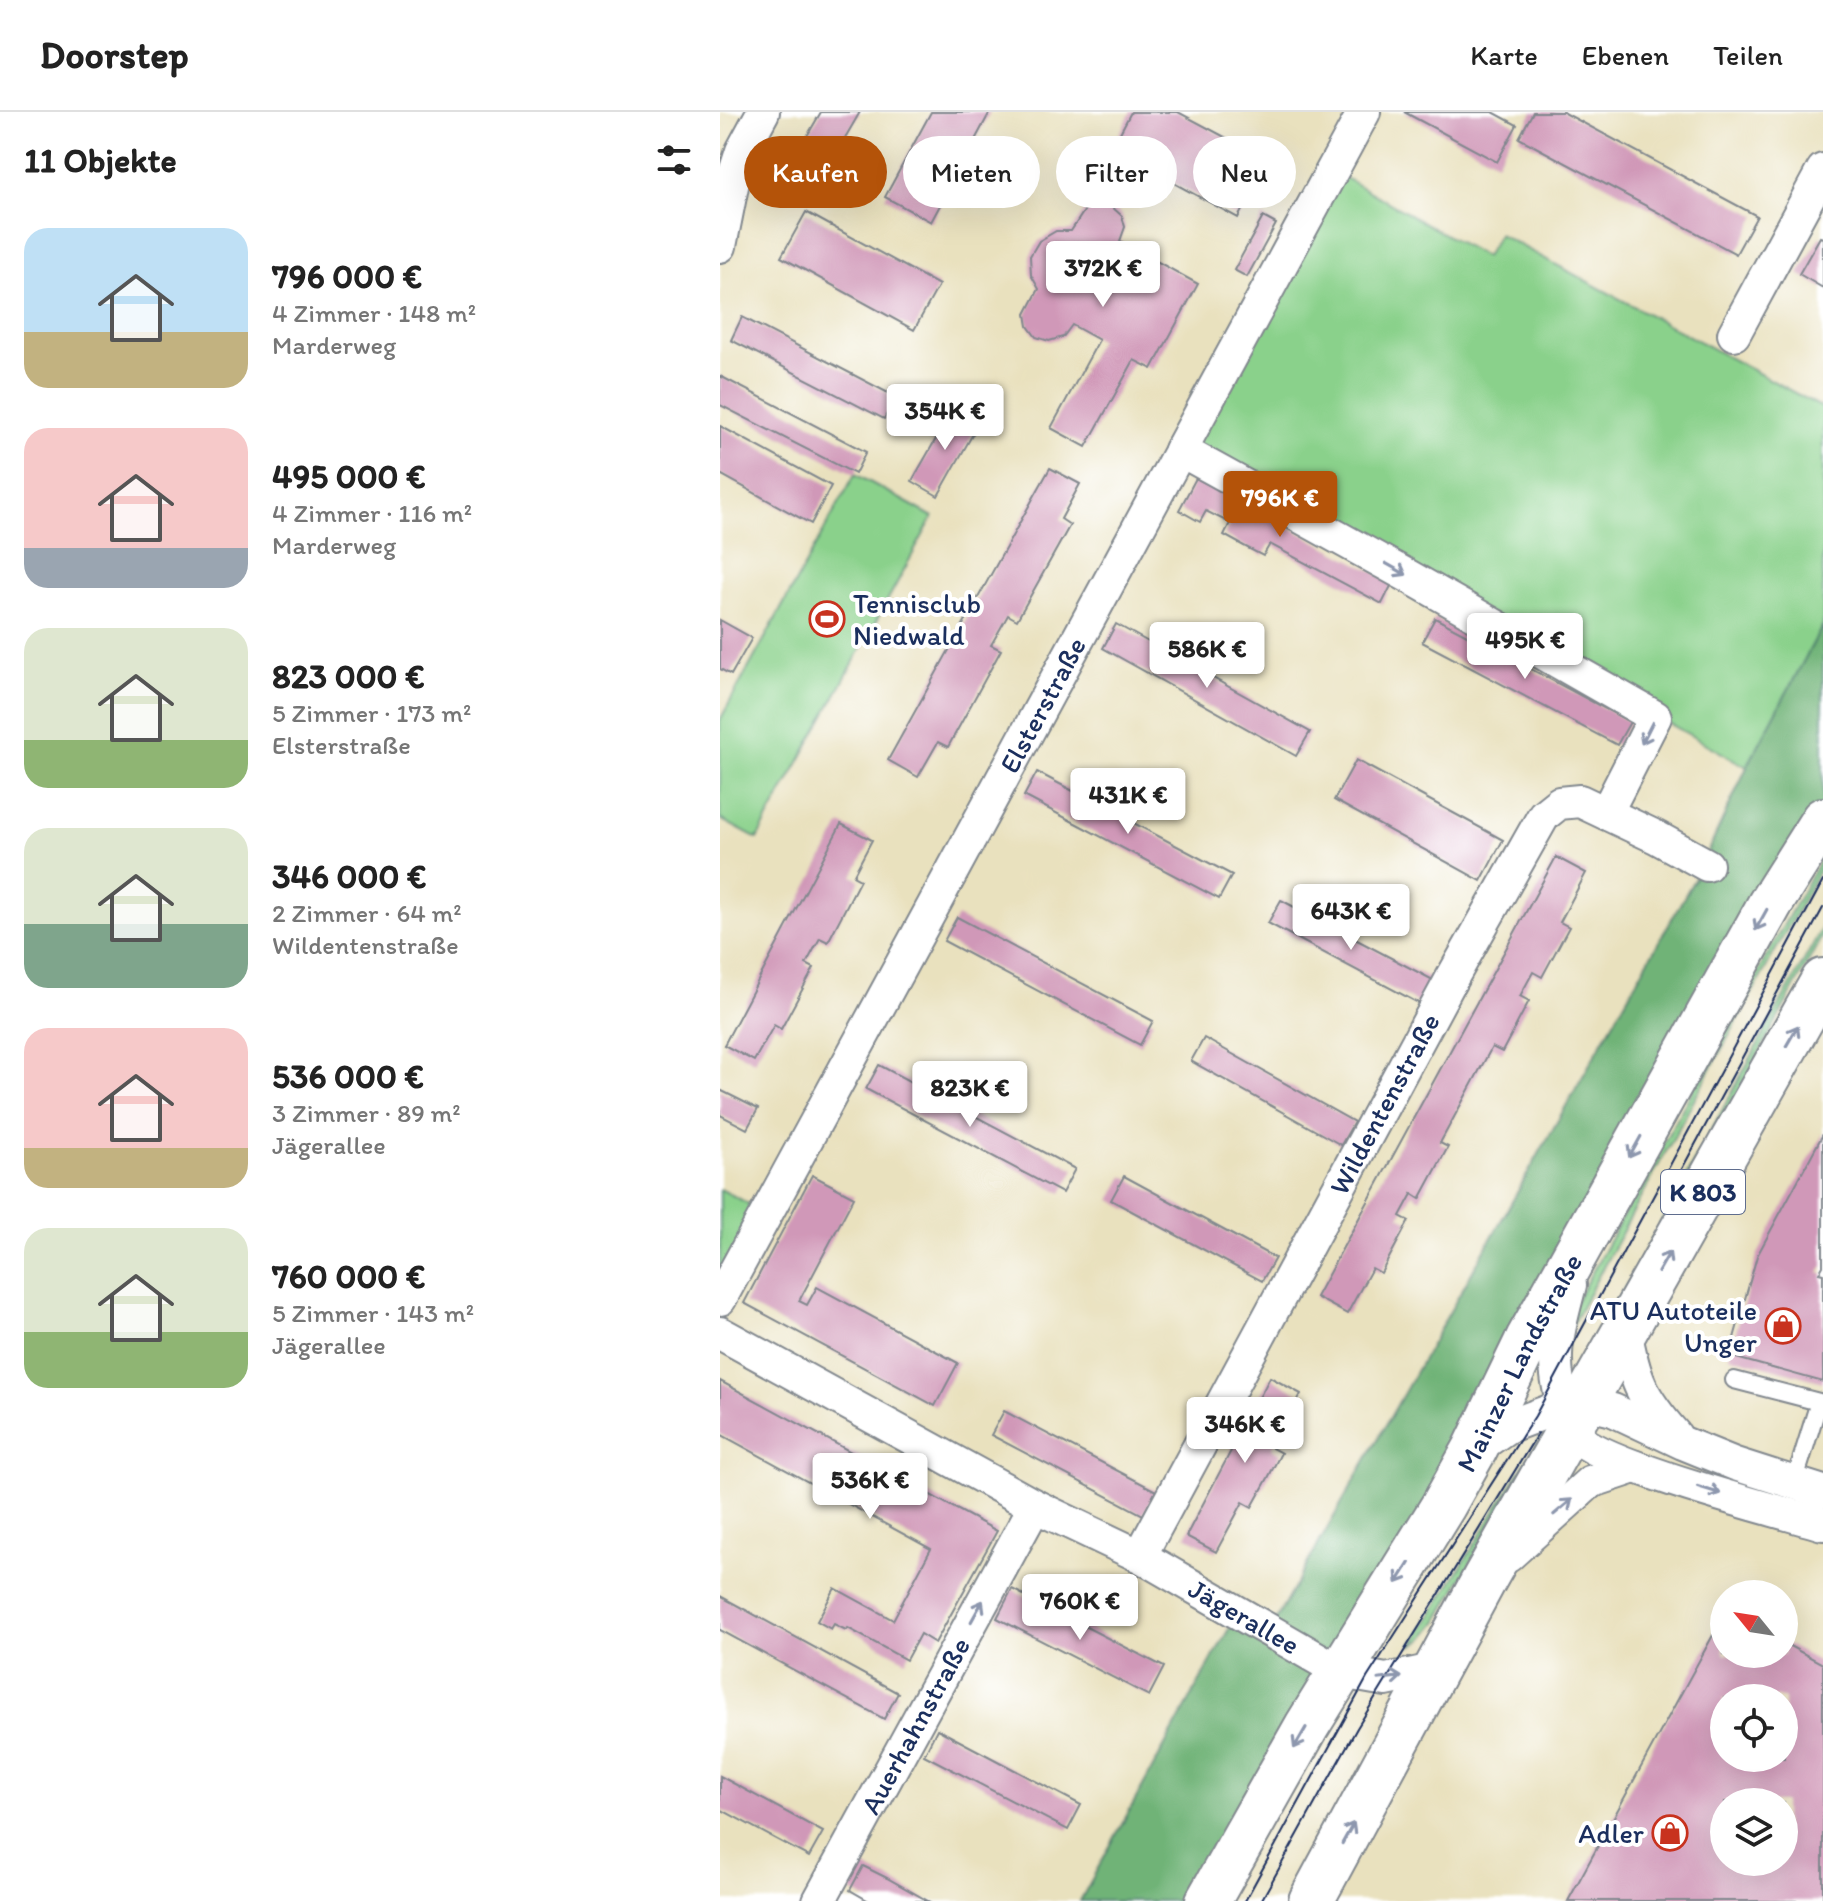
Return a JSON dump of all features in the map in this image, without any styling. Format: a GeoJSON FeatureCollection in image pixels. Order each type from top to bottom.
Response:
{"type":"FeatureCollection","features":[{"type":"Feature","properties":{"kind":"main road","name":"Mainzer Landstraße"},"geometry":{"type":"LineString","coordinates":[[1208,1901],[1307,1726],[1414,1556],[1475,1449],[1516,1361],[1770,904],[1823,820]]}},
{"type":"Feature","properties":{"kind":"main road","name":"K 803"},"geometry":{"type":"LineString","coordinates":[[1572,1413],[1625,1329],[1823,981]]}},
{"type":"Feature","properties":{"kind":"main road"},"geometry":{"type":"LineString","coordinates":[[1311,1901],[1438,1669],[1572,1413]]}},
{"type":"Feature","properties":{"kind":"street"},"geometry":{"type":"LineString","coordinates":[[720,246],[742,151],[763,112]]}},
{"type":"Feature","properties":{"kind":"street","name":"Elsterstraße"},"geometry":{"type":"LineString","coordinates":[[720,1299],[1364,112]]}},
{"type":"Feature","properties":{"kind":"street"},"geometry":{"type":"LineString","coordinates":[[1734,334],[1823,170]]}},
{"type":"Feature","properties":{"kind":"street"},"geometry":{"type":"LineString","coordinates":[[1180,450],[1655,717],[1606,813]]}},
{"type":"Feature","properties":{"kind":"street","name":"Wildentenstraße"},"geometry":{"type":"LineString","coordinates":[[1140,1556],[1452,978],[1544,815],[1559,803],[1580,801],[1707,865]]}},
{"type":"Feature","properties":{"kind":"street"},"geometry":{"type":"LineString","coordinates":[[1580,1247],[1554,1355],[1556,1378],[1572,1413],[1580,1441],[1635,1467],[1823,1524]]}},
{"type":"Feature","properties":{"kind":"street"},"geometry":{"type":"LineString","coordinates":[[1625,1329],[1637,1383],[1654,1411],[1683,1443]]}},
{"type":"Feature","properties":{"kind":"street","name":"Jägerallee"},"geometry":{"type":"LineString","coordinates":[[720,1333],[1035,1506],[1140,1556],[1341,1672],[1386,1680],[1438,1669]]}},
{"type":"Feature","properties":{"kind":"street"},"geometry":{"type":"LineString","coordinates":[[1475,1449],[1507,1427],[1572,1413],[1613,1410],[1735,1464],[1808,1488]]}},
{"type":"Feature","properties":{"kind":"street"},"geometry":{"type":"LineString","coordinates":[[1485,1578],[1590,1482],[1635,1467]]}},
{"type":"Feature","properties":{"kind":"street","name":"Auerhahnstraße"},"geometry":{"type":"LineString","coordinates":[[819,1901],[1035,1506]]}},
{"type":"Feature","properties":{"kind":"lane"},"geometry":{"type":"LineString","coordinates":[[1734,1380],[1821,1403],[1808,1488]]}},
{"type":"Feature","properties":{"kind":"green space"},"geometry":{"type":"Polygon","coordinates":[[[1333,171],[1485,257],[1499,234],[1823,408],[1823,625],[1747,767],[1180,450],[1333,171]]]}},
{"type":"Feature","properties":{"kind":"green space","name":"Tennisclub Niedwald"},"geometry":{"type":"Polygon","coordinates":[[[855,474],[933,517],[757,839],[720,819],[720,720],[855,474]]]}},
{"type":"Feature","properties":{"kind":"green space"},"geometry":{"type":"Polygon","coordinates":[[[1823,625],[1823,820],[1208,1901],[1080,1901],[1238,1612],[1270,1630],[1701,867],[1747,767],[1823,625]]]}},
{"type":"Feature","properties":{"kind":"green space"},"geometry":{"type":"Polygon","coordinates":[[[1823,854],[1823,863],[1564,1339],[1574,1305],[1823,854]]]}},
{"type":"Feature","properties":{"kind":"green space"},"geometry":{"type":"Polygon","coordinates":[[[1823,926],[1823,934],[1737,1094],[1581,1368],[1823,926]]]}},
{"type":"Feature","properties":{"kind":"green space"},"geometry":{"type":"Polygon","coordinates":[[[720,1189],[761,1210],[720,1287],[720,1189]]]}},
{"type":"Feature","properties":{"kind":"green space"},"geometry":{"type":"Polygon","coordinates":[[[1541,1437],[1437,1622],[1423,1639],[1412,1646],[1541,1437]]]}},
{"type":"Feature","properties":{"kind":"building"},"geometry":{"type":"Polygon","coordinates":[[[821,112],[860,112],[846,136],[807,136],[821,112]]]}},
{"type":"Feature","properties":{"kind":"building"},"geometry":{"type":"Polygon","coordinates":[[[931,112],[990,112],[977,136],[918,136],[931,112]]]}},
{"type":"Feature","properties":{"kind":"building"},"geometry":{"type":"Polygon","coordinates":[[[1131,112],[1178,112],[1223,136],[1193,136],[1193,193],[1177,185],[1177,136],[1118,136],[1131,112]]]}},
{"type":"Feature","properties":{"kind":"building"},"geometry":{"type":"Polygon","coordinates":[[[1404,112],[1493,112],[1517,125],[1497,162],[1404,112]]]}},
{"type":"Feature","properties":{"kind":"building"},"geometry":{"type":"Polygon","coordinates":[[[1533,112],[1563,112],[1757,216],[1736,254],[1519,138],[1533,112]]]}},
{"type":"Feature","properties":{"kind":"building"},"geometry":{"type":"Polygon","coordinates":[[[903,164],[903,207],[887,198],[903,164]]]}},
{"type":"Feature","properties":{"kind":"building"},"geometry":{"type":"Polygon","coordinates":[[[905,208],[939,208],[931,222],[905,208]]]}},
{"type":"Feature","properties":{"kind":"building"},"geometry":{"type":"Polygon","coordinates":[[[1086,208],[1113,208],[1122,216],[1125,227],[1120,241],[1198,284],[1152,369],[1134,360],[1086,447],[1051,428],[1099,340],[1072,325],[1063,337],[1049,341],[1036,337],[1028,326],[1026,314],[1039,289],[1031,275],[1030,256],[1039,241],[1056,231],[1071,231],[1086,208]]]}},
{"type":"Feature","properties":{"kind":"building"},"geometry":{"type":"Polygon","coordinates":[[[1220,208],[1243,208],[1238,218],[1220,208]]]}},
{"type":"Feature","properties":{"kind":"building"},"geometry":{"type":"Polygon","coordinates":[[[806,212],[939,285],[914,330],[781,257],[806,212]]]}},
{"type":"Feature","properties":{"kind":"building"},"geometry":{"type":"Polygon","coordinates":[[[1263,217],[1276,224],[1247,277],[1234,270],[1263,217]]]}},
{"type":"Feature","properties":{"kind":"building"},"geometry":{"type":"Polygon","coordinates":[[[1820,237],[1823,238],[1823,288],[1799,274],[1820,237]]]}},
{"type":"Feature","properties":{"kind":"building"},"geometry":{"type":"Polygon","coordinates":[[[742,317],[896,397],[884,419],[731,340],[742,317]]]}},
{"type":"Feature","properties":{"kind":"building"},"geometry":{"type":"Polygon","coordinates":[[[720,376],[866,452],[855,474],[720,405],[720,376]]]}},
{"type":"Feature","properties":{"kind":"building"},"geometry":{"type":"Polygon","coordinates":[[[953,409],[979,423],[938,496],[912,481],[953,409]]]}},
{"type":"Feature","properties":{"kind":"building"},"geometry":{"type":"Polygon","coordinates":[[[720,426],[831,486],[811,524],[720,474],[720,426]]]}},
{"type":"Feature","properties":{"kind":"building"},"geometry":{"type":"Polygon","coordinates":[[[1050,468],[1080,484],[1061,519],[1070,525],[1017,620],[1008,615],[991,645],[1001,650],[948,747],[938,742],[918,777],[888,760],[1050,468]]]}},
{"type":"Feature","properties":{"kind":"building"},"geometry":{"type":"Polygon","coordinates":[[[1196,478],[1393,582],[1382,604],[1270,544],[1263,556],[1244,546],[1224,535],[1230,523],[1206,511],[1200,522],[1179,510],[1196,478]]]}},
{"type":"Feature","properties":{"kind":"building"},"geometry":{"type":"Polygon","coordinates":[[[1435,618],[1630,722],[1617,745],[1422,642],[1435,618]]]}},
{"type":"Feature","properties":{"kind":"building"},"geometry":{"type":"Polygon","coordinates":[[[720,620],[752,638],[731,675],[720,669],[720,620]]]}},
{"type":"Feature","properties":{"kind":"building"},"geometry":{"type":"Polygon","coordinates":[[[1116,624],[1310,732],[1296,756],[1103,648],[1116,624]]]}},
{"type":"Feature","properties":{"kind":"building"},"geometry":{"type":"Polygon","coordinates":[[[1356,760],[1503,840],[1481,881],[1334,800],[1356,760]]]}},
{"type":"Feature","properties":{"kind":"building"},"geometry":{"type":"Polygon","coordinates":[[[1037,772],[1232,875],[1219,899],[1024,796],[1037,772]]]}},
{"type":"Feature","properties":{"kind":"building"},"geometry":{"type":"Polygon","coordinates":[[[841,824],[872,840],[853,876],[860,880],[828,942],[820,938],[806,964],[814,968],[781,1029],[774,1025],[754,1061],[724,1045],[841,824]]]}},
{"type":"Feature","properties":{"kind":"building"},"geometry":{"type":"Polygon","coordinates":[[[1556,857],[1586,873],[1560,922],[1569,927],[1542,977],[1533,972],[1520,996],[1529,1001],[1502,1052],[1492,1047],[1440,1143],[1448,1147],[1420,1199],[1412,1194],[1400,1216],[1409,1221],[1381,1273],[1372,1268],[1347,1314],[1316,1297],[1556,857]]]}},
{"type":"Feature","properties":{"kind":"building"},"geometry":{"type":"Polygon","coordinates":[[[1281,900],[1433,980],[1420,1004],[1268,923],[1281,900]]]}},
{"type":"Feature","properties":{"kind":"building"},"geometry":{"type":"Polygon","coordinates":[[[957,917],[1153,1021],[1140,1045],[944,941],[957,917]]]}},
{"type":"Feature","properties":{"kind":"building"},"geometry":{"type":"Polygon","coordinates":[[[1204,1038],[1354,1122],[1341,1145],[1191,1061],[1204,1038]]]}},
{"type":"Feature","properties":{"kind":"building"},"geometry":{"type":"Polygon","coordinates":[[[879,1065],[1075,1169],[1062,1193],[866,1089],[879,1065]]]}},
{"type":"Feature","properties":{"kind":"building"},"geometry":{"type":"Polygon","coordinates":[[[720,1090],[758,1109],[747,1129],[720,1115],[720,1090]]]}},
{"type":"Feature","properties":{"kind":"building"},"geometry":{"type":"Polygon","coordinates":[[[1823,1134],[1823,1266],[1819,1273],[1823,1274],[1823,1382],[1729,1356],[1757,1256],[1823,1134]]]}},
{"type":"Feature","properties":{"kind":"building"},"geometry":{"type":"Polygon","coordinates":[[[812,1175],[854,1197],[799,1301],[807,1305],[817,1287],[958,1363],[935,1406],[744,1303],[812,1175]]]}},
{"type":"Feature","properties":{"kind":"building"},"geometry":{"type":"Polygon","coordinates":[[[1124,1176],[1275,1258],[1262,1281],[1111,1200],[1124,1176]]]}},
{"type":"Feature","properties":{"kind":"building"},"geometry":{"type":"Polygon","coordinates":[[[1270,1377],[1301,1394],[1272,1448],[1281,1453],[1268,1478],[1252,1507],[1243,1502],[1216,1552],[1186,1536],[1270,1377]]]}},
{"type":"Feature","properties":{"kind":"building"},"geometry":{"type":"Polygon","coordinates":[[[720,1381],[997,1531],[935,1643],[920,1634],[906,1660],[848,1628],[846,1630],[834,1624],[831,1629],[817,1621],[835,1588],[893,1620],[931,1549],[720,1434],[720,1381]]]}},
{"type":"Feature","properties":{"kind":"building"},"geometry":{"type":"Polygon","coordinates":[[[1004,1411],[1156,1491],[1143,1515],[991,1435],[1004,1411]]]}},
{"type":"Feature","properties":{"kind":"building"},"geometry":{"type":"Polygon","coordinates":[[[1012,1589],[1164,1667],[1149,1696],[997,1618],[1012,1589]]]}},
{"type":"Feature","properties":{"kind":"building"},"geometry":{"type":"Polygon","coordinates":[[[720,1596],[898,1693],[884,1719],[720,1630],[720,1596]]]}},
{"type":"Feature","properties":{"kind":"building"},"geometry":{"type":"Polygon","coordinates":[[[1710,1641],[1710,1668],[1798,1668],[1798,1651],[1823,1664],[1823,1901],[1568,1901],[1710,1641]]]}},
{"type":"Feature","properties":{"kind":"building"},"geometry":{"type":"Polygon","coordinates":[[[937,1729],[1081,1805],[1068,1830],[924,1755],[937,1729]]]}},
{"type":"Feature","properties":{"kind":"building"},"geometry":{"type":"Polygon","coordinates":[[[720,1776],[823,1832],[809,1857],[720,1809],[720,1776]]]}},
{"type":"Feature","properties":{"kind":"building"},"geometry":{"type":"Polygon","coordinates":[[[863,1866],[928,1901],[869,1901],[850,1890],[863,1866]]]}},
{"type":"Feature","properties":{"kind":"tram line"},"geometry":{"type":"LineString","coordinates":[[1245,1901],[1367,1678],[1535,1416],[1823,881]]}},
{"type":"Feature","properties":{"kind":"tram line"},"geometry":{"type":"LineString","coordinates":[[1676,1180],[1823,908]]}},
{"type":"Feature","properties":{"kind":"tram line"},"geometry":{"type":"LineString","coordinates":[[1261,1901],[1357,1728],[1538,1433]]}},
{"type":"Feature","properties":{"kind":"place","name":"Tennisclub Niedwald"},"geometry":{"type":"Point","coordinates":[827,619]}},
{"type":"Feature","properties":{"kind":"place","name":"ATU Autoteile Unger"},"geometry":{"type":"Point","coordinates":[1783,1326]}},
{"type":"Feature","properties":{"kind":"place","name":"Adler"},"geometry":{"type":"Point","coordinates":[1670,1833]}}]}
